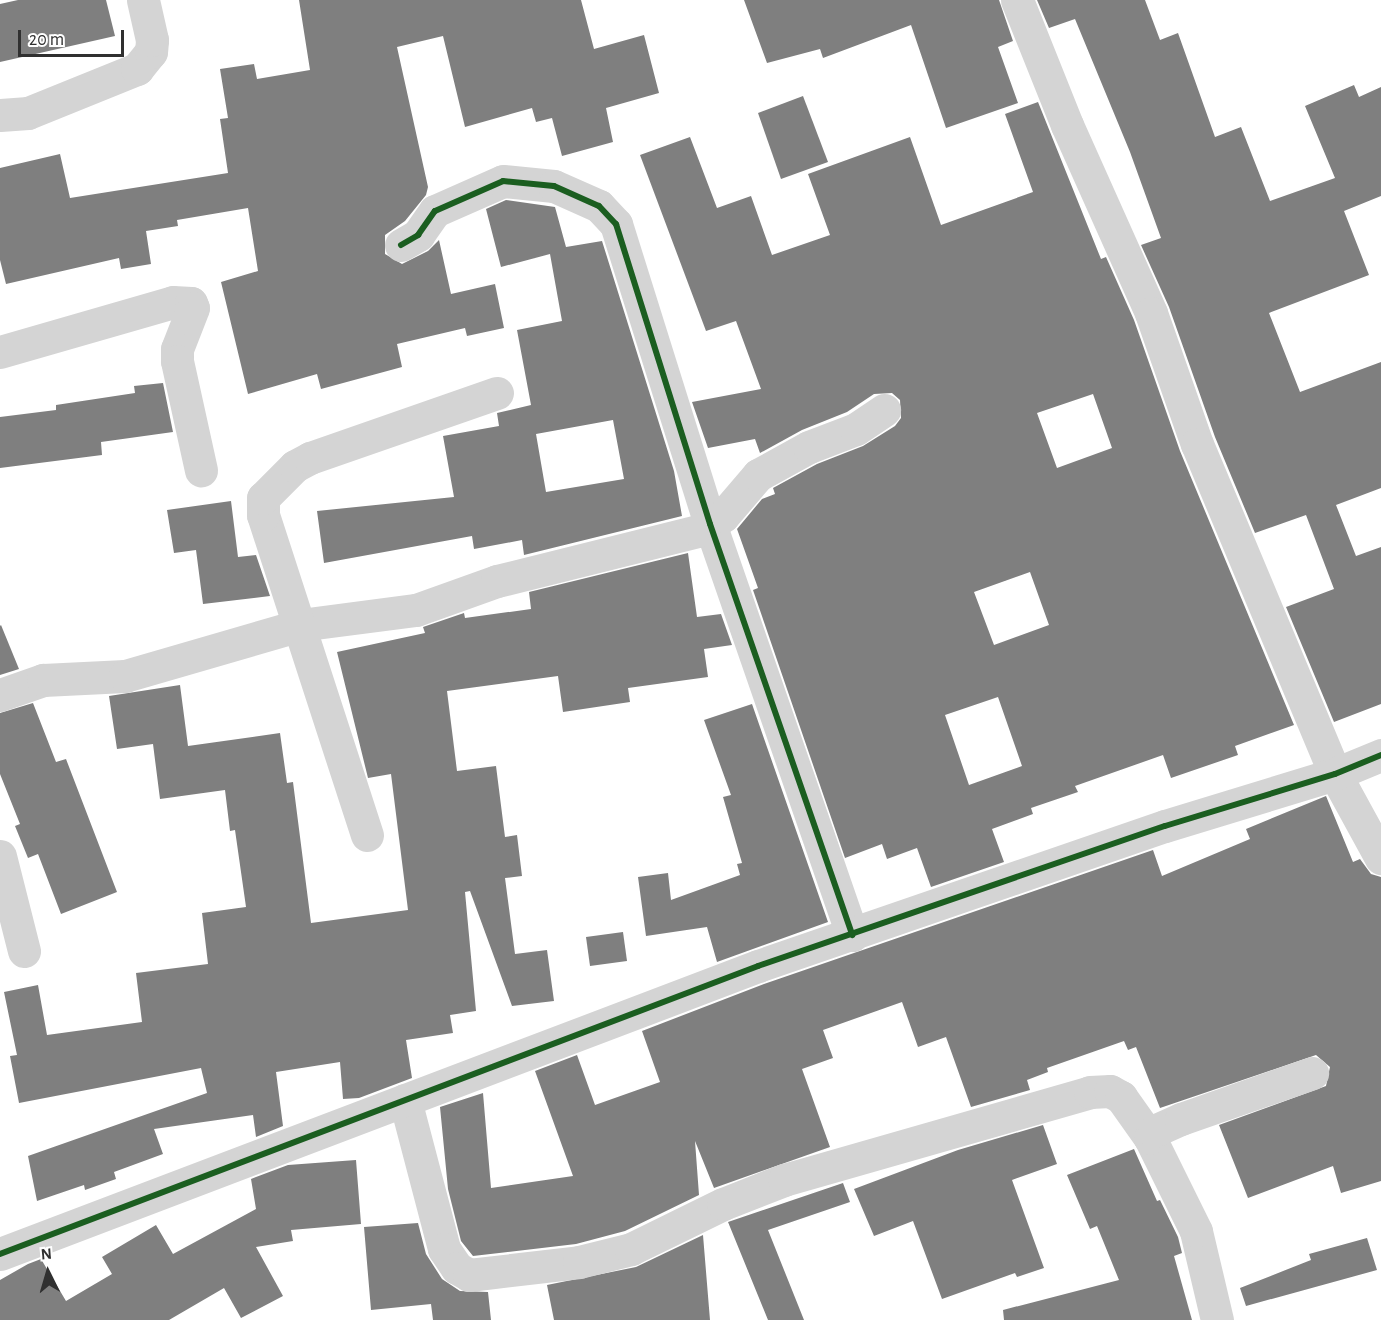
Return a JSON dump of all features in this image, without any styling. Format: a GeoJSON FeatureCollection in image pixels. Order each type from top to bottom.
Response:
{"type":"FeatureCollection","features":[{"type":"Feature","properties":{"kind":"street"},"geometry":{"type":"LineString","coordinates":[[0,115],[28,113],[137,69],[151,52],[152,40],[143,0]]}},
{"type":"Feature","properties":{"kind":"street"},"geometry":{"type":"LineString","coordinates":[[1017,0],[1067,125],[1151,312],[1197,444],[1335,774],[1381,858]]}},
{"type":"Feature","properties":{"kind":"street"},"geometry":{"type":"LineString","coordinates":[[401,245],[418,235],[435,211],[503,181],[554,186],[599,206],[616,224],[710,524],[852,935]]}},
{"type":"Feature","properties":{"kind":"street"},"geometry":{"type":"LineString","coordinates":[[0,352],[173,302],[191,303],[193,308],[177,349],[177,361],[201,470]]}},
{"type":"Feature","properties":{"kind":"street"},"geometry":{"type":"LineString","coordinates":[[367,835],[263,515],[263,498],[295,466],[310,458],[496,393]]}},
{"type":"Feature","properties":{"kind":"street"},"geometry":{"type":"LineString","coordinates":[[0,695],[43,680],[125,676],[300,625],[416,610],[497,581],[640,548],[710,524],[723,516],[758,476],[809,447],[856,429],[884,410]]}},
{"type":"Feature","properties":{"kind":"street"},"geometry":{"type":"LineString","coordinates":[[0,1254],[405,1100],[852,935],[1165,826],[1335,774],[1381,755]]}},
{"type":"Feature","properties":{"kind":"street"},"geometry":{"type":"LineString","coordinates":[[0,856],[24,951]]}},
{"type":"Feature","properties":{"kind":"street"},"geometry":{"type":"LineString","coordinates":[[1150,1138],[1154,1131],[1181,1119],[1312,1073]]}},
{"type":"Feature","properties":{"kind":"street"},"geometry":{"type":"LineString","coordinates":[[405,1100],[444,1249],[457,1268],[469,1275],[579,1262],[631,1249],[723,1204],[784,1180],[1090,1092],[1110,1091],[1121,1097],[1150,1138],[1196,1231],[1217,1320]]}},
{"type":"Feature","properties":{"kind":"building"},"geometry":{"type":"Polygon","coordinates":[[[18,0],[106,0],[115,36],[0,62],[0,4],[18,0]]]}},
{"type":"Feature","properties":{"kind":"building"},"geometry":{"type":"Polygon","coordinates":[[[299,0],[581,0],[594,49],[644,35],[659,93],[606,108],[613,142],[562,156],[552,118],[536,122],[532,108],[465,127],[443,36],[397,47],[428,187],[426,195],[405,221],[385,235],[385,254],[402,264],[428,251],[439,240],[451,294],[495,284],[504,328],[467,336],[465,328],[397,344],[402,367],[321,389],[317,374],[248,394],[221,282],[258,271],[248,208],[177,220],[178,226],[146,231],[151,264],[121,269],[119,258],[6,284],[0,260],[0,168],[60,154],[70,198],[228,173],[220,119],[228,118],[220,69],[254,64],[257,79],[310,70],[299,0]]]}},
{"type":"Feature","properties":{"kind":"building"},"geometry":{"type":"Polygon","coordinates":[[[744,0],[999,0],[1013,41],[998,47],[1018,103],[946,128],[911,25],[823,58],[820,49],[767,63],[744,0]]]}},
{"type":"Feature","properties":{"kind":"building"},"geometry":{"type":"Polygon","coordinates":[[[1037,0],[1145,0],[1160,40],[1178,33],[1215,137],[1241,127],[1270,201],[1335,178],[1305,106],[1354,85],[1359,97],[1381,87],[1381,196],[1344,211],[1369,275],[1269,313],[1300,392],[1381,362],[1381,488],[1336,505],[1356,556],[1381,547],[1381,704],[1334,722],[1286,607],[1334,589],[1306,515],[1255,533],[1215,437],[1169,307],[1141,245],[1161,238],[1130,152],[1075,19],[1049,28],[1037,0]]]}},
{"type":"Feature","properties":{"kind":"building"},"geometry":{"type":"Polygon","coordinates":[[[803,96],[828,162],[781,179],[758,113],[803,96]]]}},
{"type":"Feature","properties":{"kind":"building"},"geometry":{"type":"Polygon","coordinates":[[[1038,102],[1101,259],[1106,257],[1134,320],[1180,451],[1294,725],[1235,746],[1238,755],[1171,778],[1163,755],[1075,786],[1078,792],[1031,808],[1033,814],[992,829],[1004,862],[931,887],[917,848],[887,859],[882,844],[845,858],[753,590],[758,588],[737,529],[762,499],[775,494],[773,488],[817,464],[863,446],[895,426],[901,418],[900,400],[892,393],[874,394],[847,412],[802,430],[760,453],[755,439],[708,448],[692,402],[761,389],[736,321],[706,331],[640,155],[690,137],[717,208],[751,196],[772,255],[830,235],[808,174],[910,137],[941,225],[1033,192],[1005,114],[1038,102]],[[1093,394],[1037,413],[1057,468],[1112,448],[1093,394]],[[1030,572],[974,592],[994,645],[1049,625],[1030,572]],[[998,697],[945,715],[969,785],[1022,766],[998,697]]]}},
{"type":"Feature","properties":{"kind":"building"},"geometry":{"type":"Polygon","coordinates":[[[506,200],[555,207],[566,247],[602,241],[674,471],[682,516],[524,555],[522,540],[474,549],[472,536],[324,563],[317,511],[454,497],[443,436],[499,426],[497,413],[531,405],[517,330],[562,321],[550,254],[501,267],[486,209],[506,200]],[[613,420],[536,434],[546,492],[624,479],[613,420]]]}},
{"type":"Feature","properties":{"kind":"building"},"geometry":{"type":"Polygon","coordinates":[[[163,383],[173,432],[101,442],[102,455],[0,468],[0,417],[56,410],[56,405],[135,393],[134,386],[163,383]]]}},
{"type":"Feature","properties":{"kind":"building"},"geometry":{"type":"Polygon","coordinates":[[[231,501],[238,557],[256,555],[270,596],[203,604],[196,550],[174,553],[167,510],[231,501]]]}},
{"type":"Feature","properties":{"kind":"building"},"geometry":{"type":"Polygon","coordinates":[[[688,553],[697,617],[721,614],[732,645],[704,649],[708,677],[628,688],[630,702],[563,712],[558,676],[447,691],[457,771],[496,766],[505,837],[517,835],[522,876],[505,878],[515,954],[547,950],[554,1001],[512,1006],[470,891],[465,892],[476,1011],[450,1015],[453,1033],[406,1040],[412,1078],[359,1098],[343,1099],[340,1062],[276,1072],[283,1126],[256,1137],[253,1115],[154,1129],[163,1154],[114,1172],[116,1179],[85,1190],[84,1185],[37,1201],[28,1156],[207,1093],[201,1068],[19,1103],[10,1056],[17,1055],[4,992],[38,985],[47,1035],[142,1022],[136,973],[208,964],[202,913],[246,907],[235,830],[230,831],[225,790],[160,799],[153,744],[117,749],[109,696],[180,685],[188,746],[280,733],[287,783],[293,782],[311,923],[408,910],[391,774],[368,778],[337,652],[425,633],[423,627],[464,613],[465,618],[531,609],[529,592],[688,553]]]}},
{"type":"Feature","properties":{"kind":"building"},"geometry":{"type":"Polygon","coordinates":[[[0,626],[19,669],[0,675],[0,626]]]}},
{"type":"Feature","properties":{"kind":"building"},"geometry":{"type":"Polygon","coordinates":[[[33,703],[56,762],[66,759],[117,892],[61,914],[38,854],[28,858],[15,826],[20,824],[0,774],[0,713],[33,703]]]}},
{"type":"Feature","properties":{"kind":"building"},"geometry":{"type":"Polygon","coordinates":[[[752,704],[828,922],[717,962],[707,927],[646,936],[638,877],[668,873],[671,900],[740,875],[737,864],[742,863],[723,797],[731,795],[704,720],[752,704]]]}},
{"type":"Feature","properties":{"kind":"building"},"geometry":{"type":"Polygon","coordinates":[[[1326,796],[1353,862],[1360,859],[1371,874],[1381,877],[1381,1181],[1341,1193],[1333,1166],[1248,1198],[1219,1125],[1326,1086],[1330,1067],[1316,1055],[1160,1108],[1136,1047],[1128,1050],[1124,1041],[1047,1068],[1048,1072],[1027,1080],[1030,1090],[971,1107],[946,1037],[918,1047],[902,1002],[823,1030],[833,1058],[802,1069],[830,1147],[714,1188],[695,1141],[699,1195],[625,1231],[576,1244],[473,1256],[461,1241],[448,1189],[440,1107],[483,1093],[491,1188],[573,1176],[535,1071],[577,1055],[595,1105],[660,1082],[642,1031],[764,984],[1153,850],[1162,876],[1250,839],[1246,829],[1326,796]]]}},
{"type":"Feature","properties":{"kind":"building"},"geometry":{"type":"Polygon","coordinates":[[[623,932],[627,961],[590,966],[586,937],[623,932]]]}},
{"type":"Feature","properties":{"kind":"building"},"geometry":{"type":"Polygon","coordinates":[[[1043,1125],[1057,1164],[1012,1180],[1044,1268],[1017,1277],[1015,1273],[942,1299],[913,1221],[874,1236],[854,1189],[958,1150],[1043,1125]]]}},
{"type":"Feature","properties":{"kind":"building"},"geometry":{"type":"Polygon","coordinates":[[[1134,1149],[1157,1201],[1160,1200],[1178,1237],[1182,1253],[1174,1256],[1192,1320],[1004,1320],[1003,1310],[1119,1280],[1097,1226],[1090,1229],[1067,1175],[1134,1149]]]}},
{"type":"Feature","properties":{"kind":"building"},"geometry":{"type":"Polygon","coordinates":[[[356,1160],[361,1224],[291,1230],[293,1241],[256,1247],[283,1296],[241,1318],[224,1288],[169,1320],[0,1320],[0,1280],[28,1264],[41,1259],[66,1301],[112,1274],[102,1257],[156,1225],[173,1254],[256,1209],[251,1179],[288,1165],[356,1160]]]}},
{"type":"Feature","properties":{"kind":"building"},"geometry":{"type":"Polygon","coordinates":[[[843,1183],[850,1202],[768,1230],[804,1320],[768,1320],[728,1222],[843,1183]]]}},
{"type":"Feature","properties":{"kind":"building"},"geometry":{"type":"Polygon","coordinates":[[[418,1223],[426,1254],[442,1279],[460,1291],[488,1292],[491,1320],[433,1320],[431,1304],[371,1310],[364,1227],[418,1223]]]}},
{"type":"Feature","properties":{"kind":"building"},"geometry":{"type":"Polygon","coordinates":[[[703,1235],[710,1320],[554,1320],[547,1285],[636,1267],[703,1235]]]}},
{"type":"Feature","properties":{"kind":"building"},"geometry":{"type":"Polygon","coordinates":[[[1367,1238],[1377,1270],[1246,1306],[1240,1288],[1311,1260],[1309,1254],[1367,1238]]]}},
{"type":"Feature","properties":{"kind":"cycle path"},"geometry":{"type":"LineString","coordinates":[[401,245],[418,235],[435,211],[503,181],[554,186],[599,206],[616,224],[710,524],[852,935]]}},
{"type":"Feature","properties":{"kind":"cycle path"},"geometry":{"type":"LineString","coordinates":[[0,1254],[758,966],[1165,826],[1335,774],[1381,755]]}}]}
